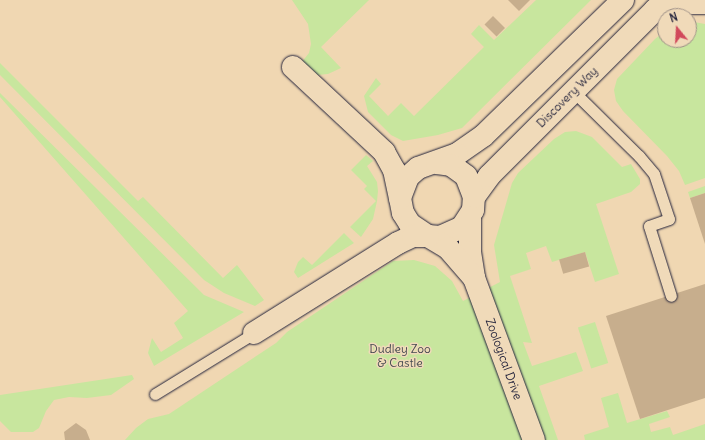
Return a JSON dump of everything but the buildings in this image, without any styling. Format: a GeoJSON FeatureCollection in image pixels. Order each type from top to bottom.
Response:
{"type":"FeatureCollection","features":[{"type":"Feature","properties":{"kind":"street"},"geometry":{"type":"LineString","coordinates":[[382,252],[398,227],[401,203],[408,177],[418,168],[434,164],[457,154],[483,136],[623,0]]}},
{"type":"Feature","properties":{"kind":"street"},"geometry":{"type":"LineString","coordinates":[[628,0],[655,9],[670,3],[705,3]]}},
{"type":"Feature","properties":{"kind":"street","name":"Discovery Way"},"geometry":{"type":"LineString","coordinates":[[254,333],[382,252],[413,236],[440,237],[452,234],[472,207],[489,176],[655,9]]}},
{"type":"Feature","properties":{"kind":"street"},"geometry":{"type":"LineString","coordinates":[[293,67],[384,152],[394,170],[401,203],[410,224],[428,236]]}},
{"type":"Feature","properties":{"kind":"street"},"geometry":{"type":"LineString","coordinates":[[384,152],[408,162],[450,165],[466,176],[472,207]]}},
{"type":"Feature","properties":{"kind":"street","name":"Zoological Drive"},"geometry":{"type":"LineString","coordinates":[[472,207],[470,252],[474,278],[534,440]]}},
{"type":"Feature","properties":{"kind":"street","name":"Zoological Drive"},"geometry":{"type":"LineString","coordinates":[[428,236],[448,248],[474,278]]}},
{"type":"Feature","properties":{"kind":"lane"},"geometry":{"type":"LineString","coordinates":[[573,91],[644,161],[654,174],[669,219],[649,226],[670,296]]}},
{"type":"Feature","properties":{"kind":"lane"},"geometry":{"type":"LineString","coordinates":[[155,394],[254,333]]}},
{"type":"Feature","properties":{"kind":"green space"},"geometry":{"type":"Polygon","coordinates":[[[292,0],[369,0],[321,47],[341,68],[328,74],[317,75],[301,63],[309,53],[311,44],[308,24],[292,0]]]}},
{"type":"Feature","properties":{"kind":"green space"},"geometry":{"type":"Polygon","coordinates":[[[536,0],[591,0],[462,128],[438,135],[403,141],[391,135],[368,112],[364,96],[376,78],[381,84],[369,96],[388,116],[401,103],[414,116],[484,47],[471,34],[479,25],[494,40],[536,0]]]}},
{"type":"Feature","properties":{"kind":"green space"},"geometry":{"type":"Polygon","coordinates":[[[697,23],[705,24],[705,178],[685,185],[679,171],[667,156],[623,111],[616,101],[614,90],[617,79],[657,37],[657,48],[697,48],[697,23]]]}},
{"type":"Feature","properties":{"kind":"green space"},"geometry":{"type":"Polygon","coordinates":[[[0,63],[138,201],[143,197],[223,278],[237,265],[264,300],[255,306],[224,293],[204,280],[0,75],[0,63]]]}},
{"type":"Feature","properties":{"kind":"green space"},"geometry":{"type":"Polygon","coordinates":[[[0,93],[204,295],[244,312],[154,366],[148,353],[152,338],[161,352],[183,338],[174,323],[188,311],[0,97],[0,93]]]}},
{"type":"Feature","properties":{"kind":"green space","name":"Dudley Zoo & Castle"},"geometry":{"type":"Polygon","coordinates":[[[576,131],[592,137],[622,167],[631,164],[640,179],[640,184],[631,192],[596,204],[619,274],[595,282],[585,252],[552,262],[546,246],[526,253],[531,269],[510,276],[532,343],[523,342],[532,366],[576,352],[583,371],[539,386],[558,440],[125,440],[136,428],[148,419],[169,414],[276,343],[287,332],[393,261],[414,260],[435,266],[452,281],[463,301],[500,282],[494,245],[512,183],[518,173],[554,139],[565,132],[576,131]]]}},
{"type":"Feature","properties":{"kind":"green space"},"geometry":{"type":"Polygon","coordinates":[[[366,155],[373,161],[367,166],[377,182],[378,191],[373,219],[361,237],[350,227],[376,201],[364,189],[367,186],[351,170],[366,155]]]}},
{"type":"Feature","properties":{"kind":"green space"},"geometry":{"type":"Polygon","coordinates":[[[705,186],[705,193],[690,198],[688,192],[705,186]]]}},
{"type":"Feature","properties":{"kind":"green space"},"geometry":{"type":"Polygon","coordinates":[[[344,233],[354,243],[298,278],[294,272],[298,262],[303,257],[312,265],[344,233]]]}},
{"type":"Feature","properties":{"kind":"green space"},"geometry":{"type":"Polygon","coordinates":[[[595,322],[608,363],[591,368],[578,328],[595,322]]]}},
{"type":"Feature","properties":{"kind":"green space"},"geometry":{"type":"Polygon","coordinates":[[[132,375],[134,379],[111,395],[87,398],[69,397],[54,400],[46,411],[39,428],[33,432],[11,432],[0,421],[0,395],[132,375]]]}},
{"type":"Feature","properties":{"kind":"green space"},"geometry":{"type":"Polygon","coordinates":[[[618,393],[627,423],[667,411],[670,417],[649,424],[651,432],[670,427],[673,435],[705,424],[705,440],[585,440],[584,435],[609,427],[601,398],[618,393]]]}}]}
